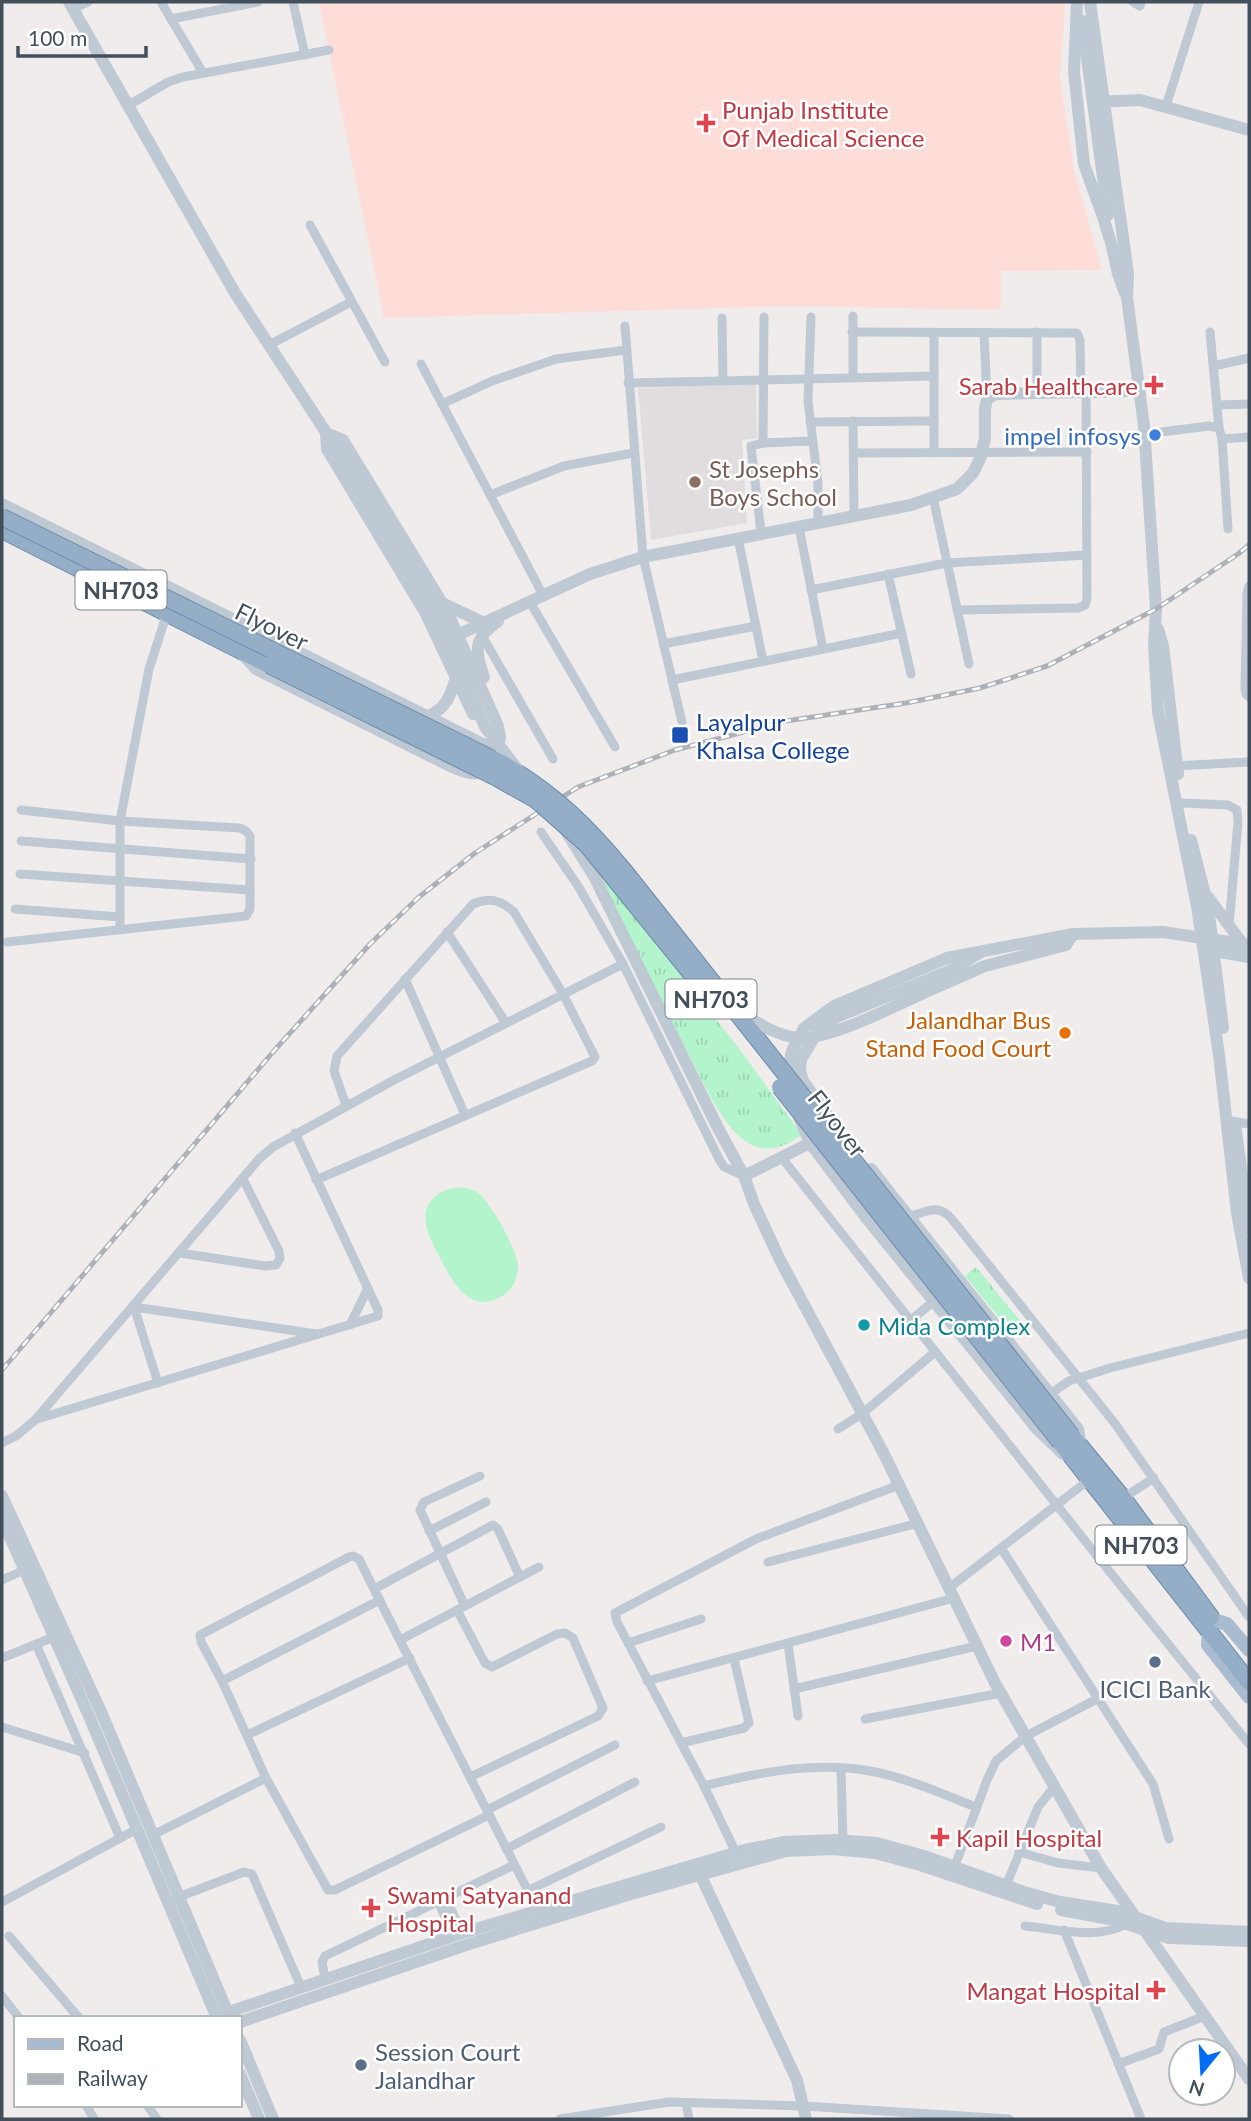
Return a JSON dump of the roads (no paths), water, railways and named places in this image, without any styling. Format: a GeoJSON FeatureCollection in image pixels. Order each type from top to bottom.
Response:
{"type":"FeatureCollection","features":[{"type":"Feature","properties":{"kind":"highway","name":"Flyover"},"geometry":{"type":"LineString","coordinates":[[2,517],[523,775],[565,806],[589,829],[692,955],[1072,1446]]}},
{"type":"Feature","properties":{"kind":"highway","name":"NH703"},"geometry":{"type":"LineString","coordinates":[[2,530],[240,651]]}},
{"type":"Feature","properties":{"kind":"highway","name":"Flyover"},"geometry":{"type":"LineString","coordinates":[[240,651],[495,777],[536,800],[587,845],[1072,1446]]}},
{"type":"Feature","properties":{"kind":"highway","name":"NH703"},"geometry":{"type":"LineString","coordinates":[[1072,1446],[1090,1479],[1211,1626]]}},
{"type":"Feature","properties":{"kind":"highway","name":"NH703"},"geometry":{"type":"LineString","coordinates":[[1072,1446],[1123,1498],[1249,1682]]}},
{"type":"Feature","properties":{"kind":"highway","name":"NH703"},"geometry":{"type":"LineString","coordinates":[[1224,1644],[1249,1666]]}},
{"type":"Feature","properties":{"kind":"main road"},"geometry":{"type":"LineString","coordinates":[[1249,1650],[1227,1624],[1211,1626],[1208,1645],[1249,1697]]}},
{"type":"Feature","properties":{"kind":"street"},"geometry":{"type":"LineString","coordinates":[[88,2],[71,6],[235,293],[326,433],[327,449],[426,614],[482,732],[497,751]]}},
{"type":"Feature","properties":{"kind":"street"},"geometry":{"type":"LineString","coordinates":[[161,2],[203,73]]}},
{"type":"Feature","properties":{"kind":"street"},"geometry":{"type":"LineString","coordinates":[[171,19],[258,2]]}},
{"type":"Feature","properties":{"kind":"street"},"geometry":{"type":"LineString","coordinates":[[293,2],[305,55]]}},
{"type":"Feature","properties":{"kind":"street"},"geometry":{"type":"LineString","coordinates":[[1078,2],[1128,273],[1127,297],[1145,434],[1157,626],[1163,646],[1172,766],[1208,944]]}},
{"type":"Feature","properties":{"kind":"street"},"geometry":{"type":"LineString","coordinates":[[1078,2],[1074,72],[1084,164],[1112,246]]}},
{"type":"Feature","properties":{"kind":"street"},"geometry":{"type":"LineString","coordinates":[[1090,2],[1112,246],[1118,274],[1127,297]]}},
{"type":"Feature","properties":{"kind":"street"},"geometry":{"type":"LineString","coordinates":[[1133,2],[1140,6],[1141,2]]}},
{"type":"Feature","properties":{"kind":"street"},"geometry":{"type":"LineString","coordinates":[[1166,106],[1199,2]]}},
{"type":"Feature","properties":{"kind":"street"},"geometry":{"type":"LineString","coordinates":[[129,105],[167,82],[329,50]]}},
{"type":"Feature","properties":{"kind":"street"},"geometry":{"type":"LineString","coordinates":[[1077,105],[1140,100],[1249,130]]}},
{"type":"Feature","properties":{"kind":"street"},"geometry":{"type":"LineString","coordinates":[[310,225],[385,362]]}},
{"type":"Feature","properties":{"kind":"street"},"geometry":{"type":"LineString","coordinates":[[269,345],[351,302]]}},
{"type":"Feature","properties":{"kind":"street"},"geometry":{"type":"LineString","coordinates":[[853,316],[853,377]]}},
{"type":"Feature","properties":{"kind":"street"},"geometry":{"type":"LineString","coordinates":[[763,443],[764,317]]}},
{"type":"Feature","properties":{"kind":"street"},"geometry":{"type":"LineString","coordinates":[[811,317],[808,377],[810,422],[818,484],[818,523]]}},
{"type":"Feature","properties":{"kind":"street"},"geometry":{"type":"LineString","coordinates":[[723,318],[723,380]]}},
{"type":"Feature","properties":{"kind":"street"},"geometry":{"type":"LineString","coordinates":[[625,326],[643,557],[682,722]]}},
{"type":"Feature","properties":{"kind":"street"},"geometry":{"type":"LineString","coordinates":[[852,332],[1071,332],[1079,336],[1087,452],[1085,605],[1078,608],[957,610]]}},
{"type":"Feature","properties":{"kind":"street"},"geometry":{"type":"LineString","coordinates":[[1037,332],[1037,393]]}},
{"type":"Feature","properties":{"kind":"street"},"geometry":{"type":"LineString","coordinates":[[1210,332],[1222,439],[1228,529]]}},
{"type":"Feature","properties":{"kind":"street"},"geometry":{"type":"LineString","coordinates":[[934,333],[934,452]]}},
{"type":"Feature","properties":{"kind":"street"},"geometry":{"type":"LineString","coordinates":[[440,643],[457,634],[481,628],[590,573],[643,557],[911,505],[957,489],[973,472],[982,452],[987,399],[984,333]]}},
{"type":"Feature","properties":{"kind":"street"},"geometry":{"type":"LineString","coordinates":[[442,404],[492,381],[556,359],[625,350]]}},
{"type":"Feature","properties":{"kind":"street"},"geometry":{"type":"LineString","coordinates":[[1214,366],[1249,359]]}},
{"type":"Feature","properties":{"kind":"street"},"geometry":{"type":"LineString","coordinates":[[421,365],[544,597]]}},
{"type":"Feature","properties":{"kind":"street"},"geometry":{"type":"LineString","coordinates":[[628,383],[934,376]]}},
{"type":"Feature","properties":{"kind":"street"},"geometry":{"type":"LineString","coordinates":[[987,399],[996,394],[1139,391]]}},
{"type":"Feature","properties":{"kind":"street"},"geometry":{"type":"LineString","coordinates":[[1218,405],[1249,404]]}},
{"type":"Feature","properties":{"kind":"street"},"geometry":{"type":"LineString","coordinates":[[853,421],[855,516]]}},
{"type":"Feature","properties":{"kind":"street"},"geometry":{"type":"LineString","coordinates":[[810,422],[934,421]]}},
{"type":"Feature","properties":{"kind":"street"},"geometry":{"type":"LineString","coordinates":[[1145,434],[1209,426],[1219,428]]}},
{"type":"Feature","properties":{"kind":"street"},"geometry":{"type":"LineString","coordinates":[[240,651],[256,669],[470,774],[481,773],[491,765],[497,751],[500,737],[498,729],[441,601],[343,440],[326,433]]}},
{"type":"Feature","properties":{"kind":"street","name":"Flyover"},"geometry":{"type":"LineString","coordinates":[[326,433],[433,605],[485,727],[523,775]]}},
{"type":"Feature","properties":{"kind":"street"},"geometry":{"type":"LineString","coordinates":[[1222,439],[1249,437]]}},
{"type":"Feature","properties":{"kind":"street"},"geometry":{"type":"LineString","coordinates":[[761,533],[750,450],[754,444],[812,441]]}},
{"type":"Feature","properties":{"kind":"street"},"geometry":{"type":"LineString","coordinates":[[855,453],[1087,452]]}},
{"type":"Feature","properties":{"kind":"street"},"geometry":{"type":"LineString","coordinates":[[490,495],[564,466],[633,453]]}},
{"type":"Feature","properties":{"kind":"street"},"geometry":{"type":"LineString","coordinates":[[933,497],[969,664]]}},
{"type":"Feature","properties":{"kind":"street"},"geometry":{"type":"LineString","coordinates":[[2,504],[497,751]]}},
{"type":"Feature","properties":{"kind":"street"},"geometry":{"type":"LineString","coordinates":[[799,527],[823,649]]}},
{"type":"Feature","properties":{"kind":"street"},"geometry":{"type":"LineString","coordinates":[[738,538],[764,661]]}},
{"type":"Feature","properties":{"kind":"street"},"geometry":{"type":"LineString","coordinates":[[811,590],[947,563],[1087,555]]}},
{"type":"Feature","properties":{"kind":"street"},"geometry":{"type":"LineString","coordinates":[[888,574],[911,674]]}},
{"type":"Feature","properties":{"kind":"street"},"geometry":{"type":"LineString","coordinates":[[1249,586],[1245,688],[1249,697]]}},
{"type":"Feature","properties":{"kind":"street"},"geometry":{"type":"LineString","coordinates":[[441,601],[481,628],[553,759]]}},
{"type":"Feature","properties":{"kind":"street"},"geometry":{"type":"LineString","coordinates":[[524,605],[615,747]]}},
{"type":"Feature","properties":{"kind":"street"},"geometry":{"type":"LineString","coordinates":[[120,928],[120,821],[149,669],[167,613]]}},
{"type":"Feature","properties":{"kind":"street"},"geometry":{"type":"LineString","coordinates":[[663,644],[757,626]]}},
{"type":"Feature","properties":{"kind":"street"},"geometry":{"type":"LineString","coordinates":[[481,628],[477,650],[500,714],[498,729]]}},
{"type":"Feature","properties":{"kind":"street"},"geometry":{"type":"LineString","coordinates":[[672,680],[902,633]]}},
{"type":"Feature","properties":{"kind":"street"},"geometry":{"type":"LineString","coordinates":[[428,716],[438,712],[445,704],[456,677]]}},
{"type":"Feature","properties":{"kind":"street"},"geometry":{"type":"LineString","coordinates":[[1172,766],[1249,762]]}},
{"type":"Feature","properties":{"kind":"street"},"geometry":{"type":"LineString","coordinates":[[1172,766],[1204,891],[1208,944],[1231,1121],[1249,1228]]}},
{"type":"Feature","properties":{"kind":"street"},"geometry":{"type":"LineString","coordinates":[[1182,803],[1228,805],[1237,810],[1229,925]]}},
{"type":"Feature","properties":{"kind":"street"},"geometry":{"type":"LineString","coordinates":[[7,942],[246,916],[250,909],[250,836],[240,828],[120,821],[21,810]]}},
{"type":"Feature","properties":{"kind":"street","name":"Flyover"},"geometry":{"type":"LineString","coordinates":[[561,822],[596,878],[744,1176],[754,1205],[780,1259],[919,1522],[1001,1693],[1131,1920],[1143,1929],[1249,2079]]}},
{"type":"Feature","properties":{"kind":"street"},"geometry":{"type":"LineString","coordinates":[[541,832],[578,886],[623,964],[724,1167],[744,1176],[810,1143],[834,1124]]}},
{"type":"Feature","properties":{"kind":"street"},"geometry":{"type":"LineString","coordinates":[[21,841],[251,859]]}},
{"type":"Feature","properties":{"kind":"street"},"geometry":{"type":"LineString","coordinates":[[20,874],[250,890]]}},
{"type":"Feature","properties":{"kind":"street"},"geometry":{"type":"LineString","coordinates":[[1204,891],[1246,944]]}},
{"type":"Feature","properties":{"kind":"street"},"geometry":{"type":"LineString","coordinates":[[316,1180],[592,1061],[594,1052],[564,994],[514,912],[506,904],[484,899],[473,904],[337,1056],[334,1071],[346,1105]]}},
{"type":"Feature","properties":{"kind":"street"},"geometry":{"type":"LineString","coordinates":[[15,909],[120,917]]}},
{"type":"Feature","properties":{"kind":"street"},"geometry":{"type":"LineString","coordinates":[[447,932],[506,1023]]}},
{"type":"Feature","properties":{"kind":"street"},"geometry":{"type":"LineString","coordinates":[[979,953],[949,971],[839,1016],[820,1028],[801,1059],[800,1070],[803,1081],[834,1124],[1078,1429],[1072,1446],[1060,1453],[1037,1429],[810,1143],[796,1111],[788,1069],[792,1051],[804,1028],[834,1006],[947,958],[1073,934],[1163,932],[1249,957]]}},
{"type":"Feature","properties":{"kind":"street","name":"Flyover"},"geometry":{"type":"LineString","coordinates":[[730,1006],[780,1033],[797,1038],[816,1037],[985,966],[1066,945],[1073,934]]}},
{"type":"Feature","properties":{"kind":"street"},"geometry":{"type":"LineString","coordinates":[[1208,944],[1246,944]]}},
{"type":"Feature","properties":{"kind":"street"},"geometry":{"type":"LineString","coordinates":[[2,1443],[23,1432],[36,1420],[259,1159],[295,1133],[346,1105],[623,964]]}},
{"type":"Feature","properties":{"kind":"street"},"geometry":{"type":"LineString","coordinates":[[405,979],[465,1115]]}},
{"type":"Feature","properties":{"kind":"street"},"geometry":{"type":"LineString","coordinates":[[1231,1121],[1249,1124]]}},
{"type":"Feature","properties":{"kind":"street"},"geometry":{"type":"LineString","coordinates":[[1231,1121],[1237,1213],[1249,1278]]}},
{"type":"Feature","properties":{"kind":"street"},"geometry":{"type":"LineString","coordinates":[[36,1420],[378,1317],[378,1310],[295,1133]]}},
{"type":"Feature","properties":{"kind":"street"},"geometry":{"type":"LineString","coordinates":[[782,1158],[1249,1744]]}},
{"type":"Feature","properties":{"kind":"street"},"geometry":{"type":"LineString","coordinates":[[180,1253],[265,1266],[276,1265],[280,1258],[279,1251],[243,1179]]}},
{"type":"Feature","properties":{"kind":"street"},"geometry":{"type":"LineString","coordinates":[[909,1217],[936,1209],[945,1212],[1080,1378],[1154,1478],[1249,1617]]}},
{"type":"Feature","properties":{"kind":"street"},"geometry":{"type":"LineString","coordinates":[[350,1325],[368,1288]]}},
{"type":"Feature","properties":{"kind":"street"},"geometry":{"type":"LineString","coordinates":[[910,1321],[934,1301]]}},
{"type":"Feature","properties":{"kind":"street"},"geometry":{"type":"LineString","coordinates":[[134,1307],[322,1335]]}},
{"type":"Feature","properties":{"kind":"street"},"geometry":{"type":"LineString","coordinates":[[134,1307],[158,1382]]}},
{"type":"Feature","properties":{"kind":"street"},"geometry":{"type":"LineString","coordinates":[[1050,1394],[1080,1378],[1249,1333]]}},
{"type":"Feature","properties":{"kind":"street"},"geometry":{"type":"LineString","coordinates":[[838,1429],[863,1413],[934,1352]]}},
{"type":"Feature","properties":{"kind":"street"},"geometry":{"type":"LineString","coordinates":[[470,1777],[598,1716],[603,1708],[570,1635],[557,1634],[492,1667],[485,1663],[421,1513],[421,1506],[480,1476]]}},
{"type":"Feature","properties":{"kind":"street"},"geometry":{"type":"LineString","coordinates":[[1123,1498],[1154,1478]]}},
{"type":"Feature","properties":{"kind":"street"},"geometry":{"type":"LineString","coordinates":[[647,1681],[788,1644],[951,1593],[1001,1548],[1090,1479]]}},
{"type":"Feature","properties":{"kind":"street"},"geometry":{"type":"LineString","coordinates":[[738,1858],[615,1613],[756,1538],[900,1485]]}},
{"type":"Feature","properties":{"kind":"street"},"geometry":{"type":"LineString","coordinates":[[2,1496],[54,1637],[137,1829],[174,1899]]}},
{"type":"Feature","properties":{"kind":"street"},"geometry":{"type":"LineString","coordinates":[[429,1531],[486,1502]]}},
{"type":"Feature","properties":{"kind":"street"},"geometry":{"type":"LineString","coordinates":[[2,1519],[29,1568],[153,1835],[174,1899],[221,2016],[325,1979],[367,1972],[784,1842],[843,1840],[877,1843],[1021,1900],[1165,1928],[1249,1932]]}},
{"type":"Feature","properties":{"kind":"street"},"geometry":{"type":"LineString","coordinates":[[768,1562],[919,1522]]}},
{"type":"Feature","properties":{"kind":"street"},"geometry":{"type":"LineString","coordinates":[[374,1590],[493,1525],[498,1529],[520,1577]]}},
{"type":"Feature","properties":{"kind":"street"},"geometry":{"type":"LineString","coordinates":[[1001,1548],[1156,1789],[1169,1839]]}},
{"type":"Feature","properties":{"kind":"street"},"geometry":{"type":"LineString","coordinates":[[540,1916],[488,1812],[410,1658],[359,1559],[353,1556],[200,1635],[266,1778],[326,1887],[332,1891],[488,1812],[615,1745]]}},
{"type":"Feature","properties":{"kind":"street"},"geometry":{"type":"LineString","coordinates":[[400,1640],[539,1567]]}},
{"type":"Feature","properties":{"kind":"street"},"geometry":{"type":"LineString","coordinates":[[2,1580],[29,1568]]}},
{"type":"Feature","properties":{"kind":"street"},"geometry":{"type":"LineString","coordinates":[[222,1681],[380,1600]]}},
{"type":"Feature","properties":{"kind":"street"},"geometry":{"type":"LineString","coordinates":[[628,1643],[701,1619]]}},
{"type":"Feature","properties":{"kind":"street"},"geometry":{"type":"LineString","coordinates":[[3,1660],[54,1637]]}},
{"type":"Feature","properties":{"kind":"street"},"geometry":{"type":"LineString","coordinates":[[36,1644],[120,1838]]}},
{"type":"Feature","properties":{"kind":"street"},"geometry":{"type":"LineString","coordinates":[[788,1644],[798,1716]]}},
{"type":"Feature","properties":{"kind":"street"},"geometry":{"type":"LineString","coordinates":[[794,1689],[977,1646]]}},
{"type":"Feature","properties":{"kind":"street"},"geometry":{"type":"LineString","coordinates":[[247,1735],[410,1658]]}},
{"type":"Feature","properties":{"kind":"street"},"geometry":{"type":"LineString","coordinates":[[681,1743],[744,1728],[749,1723],[734,1659]]}},
{"type":"Feature","properties":{"kind":"street"},"geometry":{"type":"LineString","coordinates":[[865,1720],[1001,1693]]}},
{"type":"Feature","properties":{"kind":"street"},"geometry":{"type":"LineString","coordinates":[[952,1871],[996,1761],[1026,1736],[1097,1699]]}},
{"type":"Feature","properties":{"kind":"street"},"geometry":{"type":"LineString","coordinates":[[2,1727],[85,1753]]}},
{"type":"Feature","properties":{"kind":"street"},"geometry":{"type":"LineString","coordinates":[[704,1786],[760,1774],[841,1768],[897,1778],[976,1807]]}},
{"type":"Feature","properties":{"kind":"street"},"geometry":{"type":"LineString","coordinates":[[841,1768],[843,1840]]}},
{"type":"Feature","properties":{"kind":"street"},"geometry":{"type":"LineString","coordinates":[[153,1835],[266,1778]]}},
{"type":"Feature","properties":{"kind":"street"},"geometry":{"type":"LineString","coordinates":[[506,1849],[635,1782]]}},
{"type":"Feature","properties":{"kind":"street"},"geometry":{"type":"LineString","coordinates":[[1006,1886],[1038,1807],[1055,1786]]}},
{"type":"Feature","properties":{"kind":"street"},"geometry":{"type":"LineString","coordinates":[[527,1891],[661,1827]]}},
{"type":"Feature","properties":{"kind":"street"},"geometry":{"type":"LineString","coordinates":[[2,1902],[137,1829]]}},
{"type":"Feature","properties":{"kind":"street"},"geometry":{"type":"LineString","coordinates":[[738,1858],[786,1851],[833,1849],[875,1853],[952,1871],[1060,1902],[1101,1907],[1131,1920]]}},
{"type":"Feature","properties":{"kind":"street"},"geometry":{"type":"LineString","coordinates":[[1020,1852],[1058,1863],[1101,1868]]}},
{"type":"Feature","properties":{"kind":"street"},"geometry":{"type":"LineString","coordinates":[[325,1979],[322,1962],[325,1956],[514,1865]]}},
{"type":"Feature","properties":{"kind":"street"},"geometry":{"type":"LineString","coordinates":[[698,1869],[797,2080],[805,2113]]}},
{"type":"Feature","properties":{"kind":"street"},"geometry":{"type":"LineString","coordinates":[[174,1899],[244,1872],[252,1874],[301,1987]]}},
{"type":"Feature","properties":{"kind":"street"},"geometry":{"type":"LineString","coordinates":[[442,1900],[458,1935]]}},
{"type":"Feature","properties":{"kind":"street"},"geometry":{"type":"LineString","coordinates":[[242,2021],[458,1935],[540,1916]]}},
{"type":"Feature","properties":{"kind":"street"},"geometry":{"type":"LineString","coordinates":[[1025,1926],[1100,1933],[1116,1930],[1131,1920]]}},
{"type":"Feature","properties":{"kind":"street"},"geometry":{"type":"LineString","coordinates":[[1143,1929],[1169,1938],[1249,1941]]}},
{"type":"Feature","properties":{"kind":"street"},"geometry":{"type":"LineString","coordinates":[[1064,1930],[1140,2119]]}},
{"type":"Feature","properties":{"kind":"street"},"geometry":{"type":"LineString","coordinates":[[9,1936],[77,2016]]}},
{"type":"Feature","properties":{"kind":"street"},"geometry":{"type":"LineString","coordinates":[[2,1996],[17,2016]]}},
{"type":"Feature","properties":{"kind":"street"},"geometry":{"type":"LineString","coordinates":[[1118,2064],[1159,2049],[1164,2032],[1205,2016]]}},
{"type":"Feature","properties":{"kind":"street"},"geometry":{"type":"LineString","coordinates":[[242,2045],[273,2119]]}},
{"type":"Feature","properties":{"kind":"street"},"geometry":{"type":"LineString","coordinates":[[242,2079],[259,2119]]}},
{"type":"Feature","properties":{"kind":"street"},"geometry":{"type":"LineString","coordinates":[[560,2119],[618,2115],[669,2102],[805,2113],[1009,2119]]}},
{"type":"Feature","properties":{"kind":"street"},"geometry":{"type":"LineString","coordinates":[[686,2103],[689,2119]]}},
{"type":"Feature","properties":{"kind":"railway"},"geometry":{"type":"LineString","coordinates":[[2,1370],[273,1052],[370,944],[419,897],[475,853],[578,787],[675,750],[786,721],[906,703],[980,688],[1047,666],[1156,609],[1249,545]]}},
{"type":"Feature","properties":{"kind":"place","name":"Punjab Institute Of Medical Science"},"geometry":{"type":"Point","coordinates":[706,123]}},
{"type":"Feature","properties":{"kind":"place","name":"Sarab Healthcare"},"geometry":{"type":"Point","coordinates":[1154,385]}},
{"type":"Feature","properties":{"kind":"place","name":"impel infosys"},"geometry":{"type":"Point","coordinates":[1155,435]}},
{"type":"Feature","properties":{"kind":"place","name":"St Josephs Boys School"},"geometry":{"type":"Point","coordinates":[695,482]}},
{"type":"Feature","properties":{"kind":"place","name":"Layalpur Khalsa College"},"geometry":{"type":"Point","coordinates":[680,735]}},
{"type":"Feature","properties":{"kind":"place","name":"Jalandhar Bus Stand Food Court"},"geometry":{"type":"Point","coordinates":[1065,1033]}},
{"type":"Feature","properties":{"kind":"place","name":"Mida Complex"},"geometry":{"type":"Point","coordinates":[864,1325]}},
{"type":"Feature","properties":{"kind":"place","name":"M1"},"geometry":{"type":"Point","coordinates":[1006,1641]}},
{"type":"Feature","properties":{"kind":"place","name":"ICICI Bank"},"geometry":{"type":"Point","coordinates":[1155,1662]}},
{"type":"Feature","properties":{"kind":"place","name":"Kapil Hospital"},"geometry":{"type":"Point","coordinates":[940,1837]}},
{"type":"Feature","properties":{"kind":"place","name":"Swami Satyanand Hospital"},"geometry":{"type":"Point","coordinates":[371,1908]}},
{"type":"Feature","properties":{"kind":"place","name":"Mangat Hospital"},"geometry":{"type":"Point","coordinates":[1156,1990]}},
{"type":"Feature","properties":{"kind":"place","name":"Session Court Jalandhar"},"geometry":{"type":"Point","coordinates":[361,2065]}}]}
